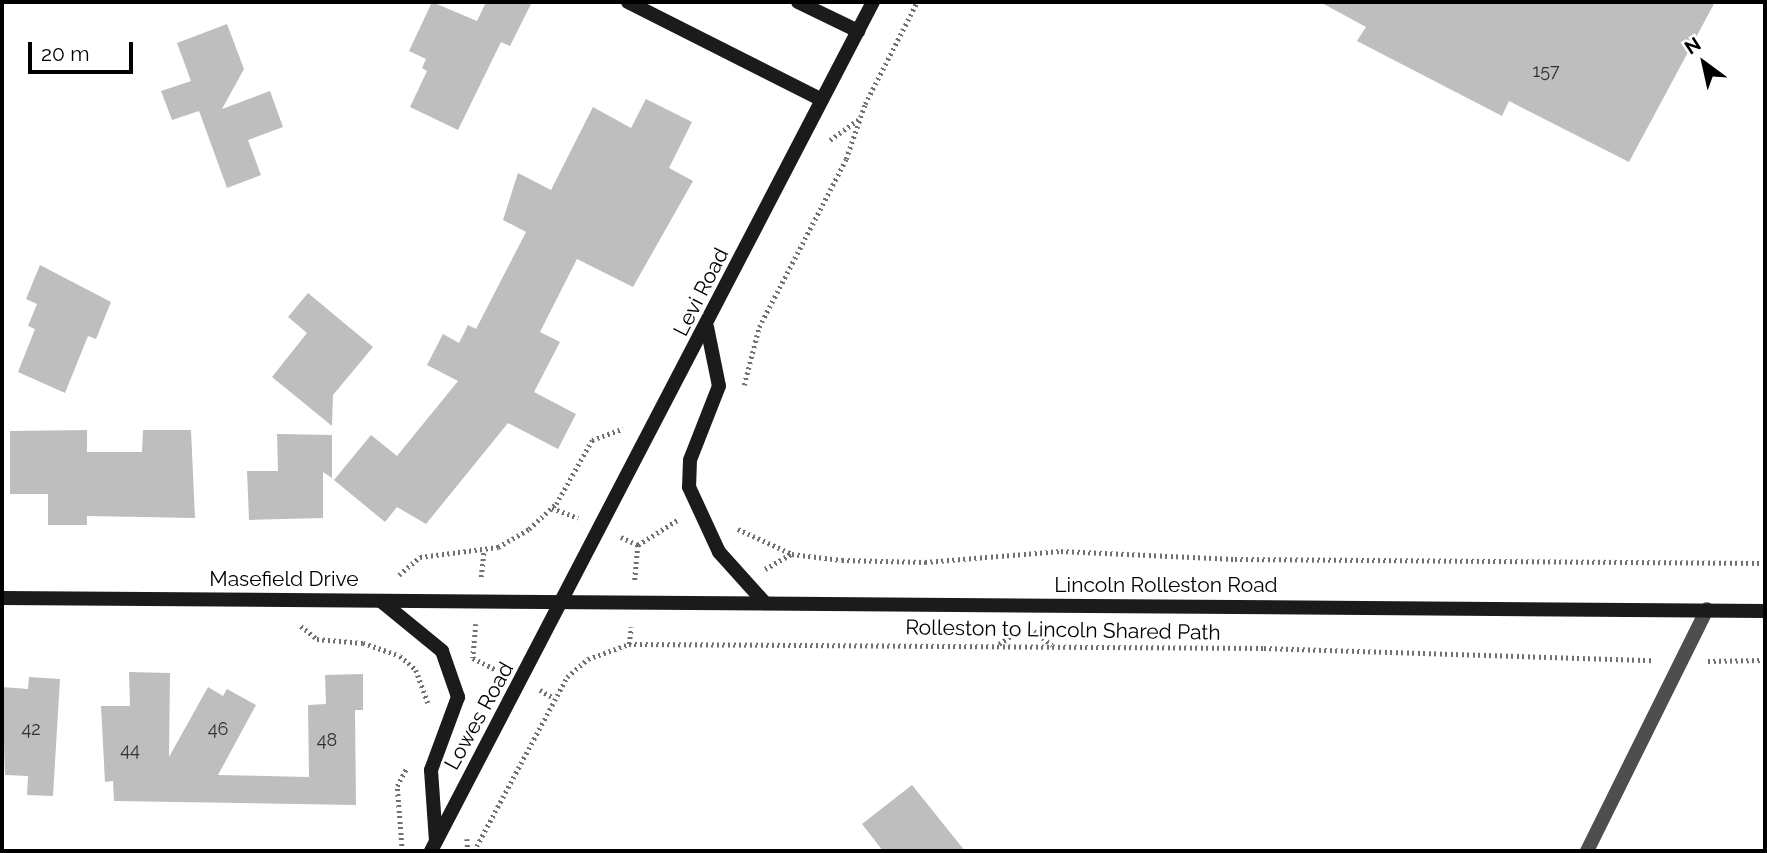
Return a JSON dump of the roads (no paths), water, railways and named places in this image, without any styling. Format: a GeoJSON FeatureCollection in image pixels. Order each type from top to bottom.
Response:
{"type":"FeatureCollection","features":[{"type":"Feature","properties":{"kind":"main road"},"geometry":{"type":"LineString","coordinates":[[628,2],[822,100]]}},
{"type":"Feature","properties":{"kind":"main road"},"geometry":{"type":"LineString","coordinates":[[798,2],[858,31]]}},
{"type":"Feature","properties":{"kind":"main road","name":"Levi Road"},"geometry":{"type":"LineString","coordinates":[[566,601],[873,2]]}},
{"type":"Feature","properties":{"kind":"main road"},"geometry":{"type":"LineString","coordinates":[[706,327],[719,386],[690,460],[689,487],[719,552],[765,603]]}},
{"type":"Feature","properties":{"kind":"main road","name":"Masefield Drive"},"geometry":{"type":"LineString","coordinates":[[2,598],[566,601]]}},
{"type":"Feature","properties":{"kind":"main road"},"geometry":{"type":"LineString","coordinates":[[382,601],[442,651],[455,688],[452,723],[431,771],[433,847]]}},
{"type":"Feature","properties":{"kind":"main road","name":"Lincoln Rolleston Road"},"geometry":{"type":"LineString","coordinates":[[566,601],[1765,611]]}},
{"type":"Feature","properties":{"kind":"main road","name":"Lowes Road"},"geometry":{"type":"LineString","coordinates":[[433,847],[566,601]]}},
{"type":"Feature","properties":{"kind":"lane"},"geometry":{"type":"LineString","coordinates":[[1587,851],[1707,609]]}}]}
